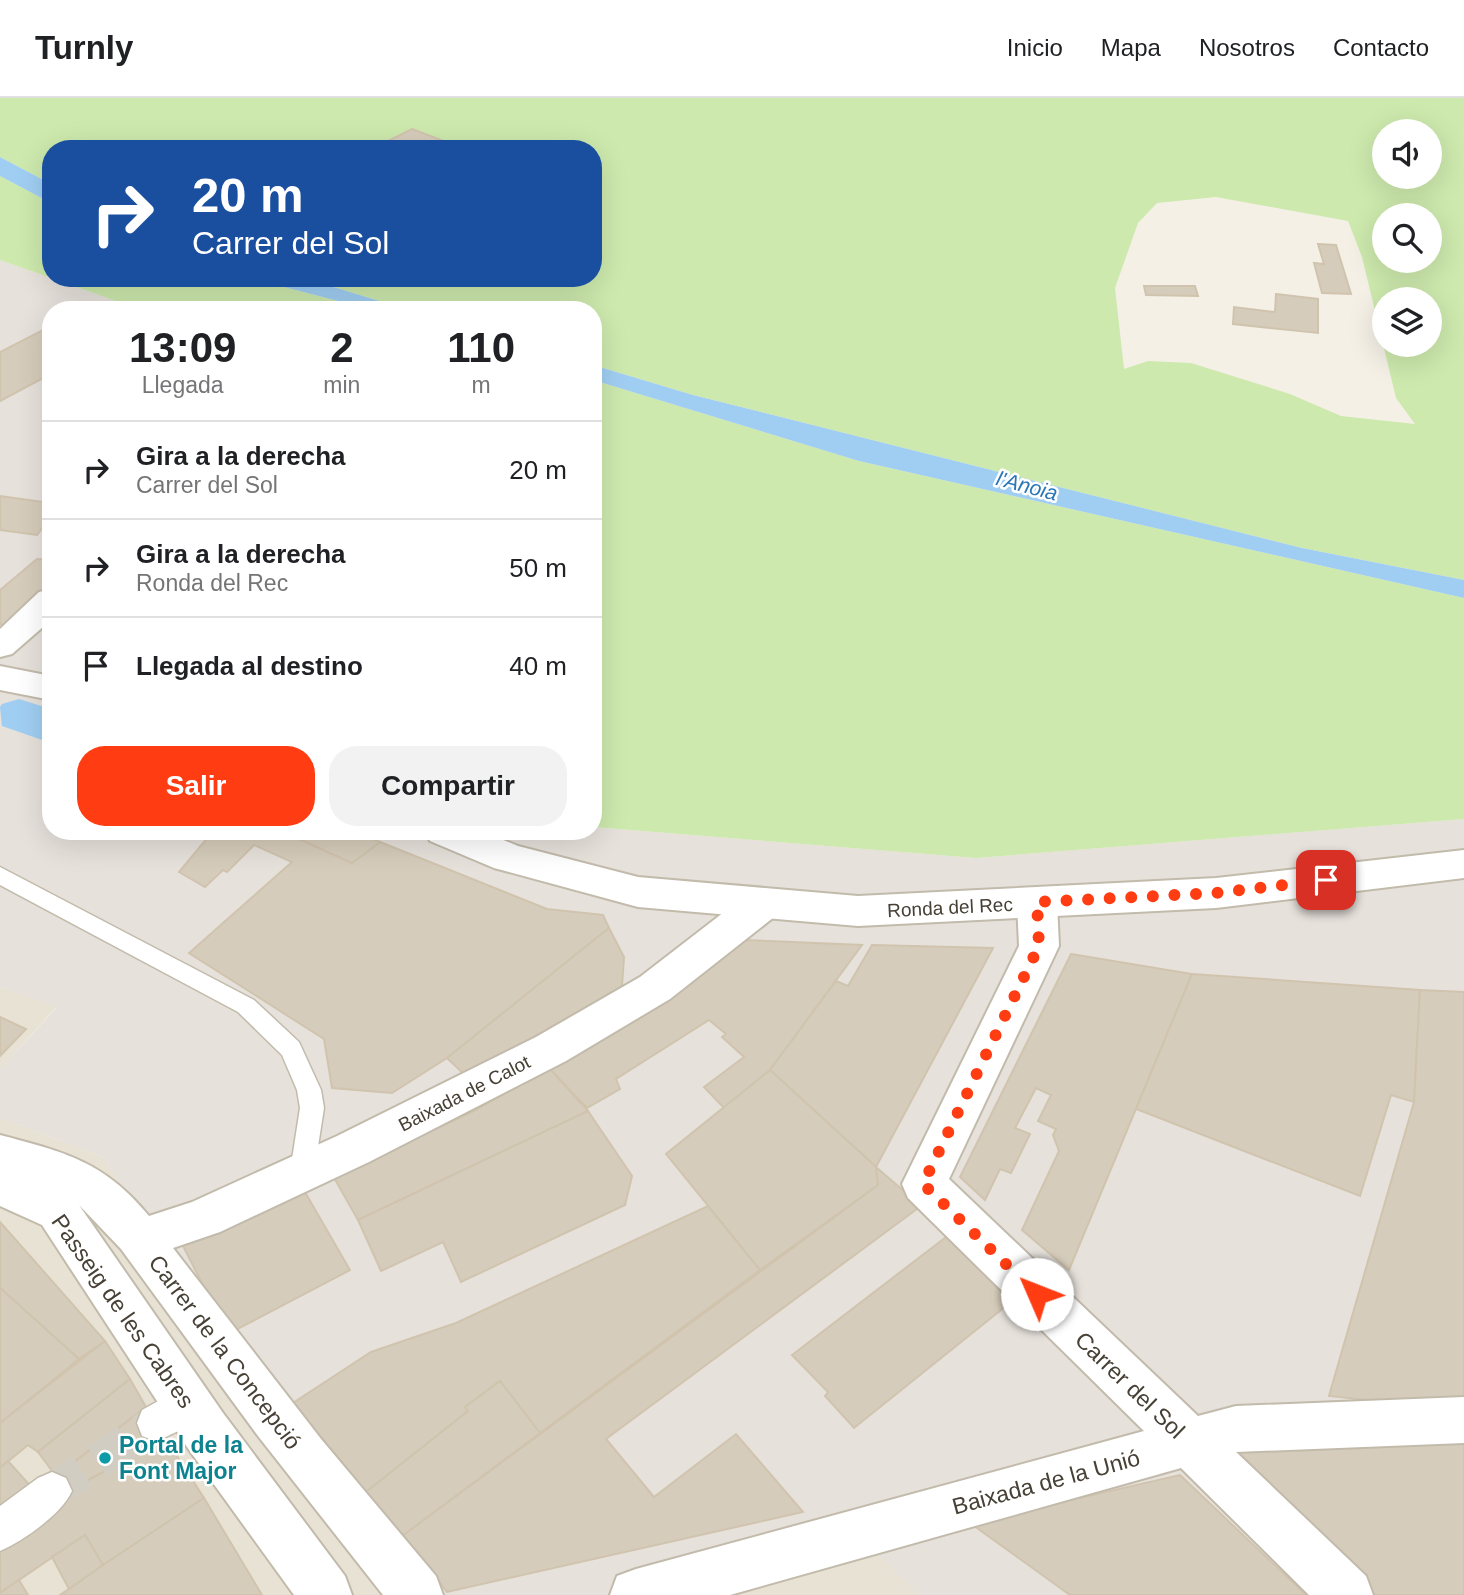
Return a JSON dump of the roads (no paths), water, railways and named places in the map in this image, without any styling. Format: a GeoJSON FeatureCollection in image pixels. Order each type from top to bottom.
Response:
{"type":"FeatureCollection","features":[{"type":"Feature","properties":{"kind":"street"},"geometry":{"type":"LineString","coordinates":[[0,646],[42,609]]}},
{"type":"Feature","properties":{"kind":"street"},"geometry":{"type":"LineString","coordinates":[[3,684],[42,687]]}},
{"type":"Feature","properties":{"kind":"street","name":"Ronda del Rec"},"geometry":{"type":"LineString","coordinates":[[465,840],[508,859],[638,892],[858,911],[1216,893],[1464,864]]}},
{"type":"Feature","properties":{"kind":"street","name":"Carrer del Sol"},"geometry":{"type":"LineString","coordinates":[[1037,902],[1039,946],[923,1184],[1347,1595]]}},
{"type":"Feature","properties":{"kind":"street","name":"Baixada de Calot"},"geometry":{"type":"LineString","coordinates":[[140,1240],[204,1218],[551,1049],[655,988],[764,903]]}},
{"type":"Feature","properties":{"kind":"street","name":"Carrer de la Concepció"},"geometry":{"type":"LineString","coordinates":[[0,1154],[50,1167],[97,1192],[140,1240],[353,1520],[418,1595]]}},
{"type":"Feature","properties":{"kind":"street","name":"Passeig de les Cabres"},"geometry":{"type":"LineString","coordinates":[[0,1185],[58,1211],[173,1413],[205,1430],[326,1595]]}},
{"type":"Feature","properties":{"kind":"street","name":"Baixada de la Unió"},"geometry":{"type":"LineString","coordinates":[[636,1595],[1236,1429],[1464,1420]]}},
{"type":"Feature","properties":{"kind":"street"},"geometry":{"type":"LineString","coordinates":[[0,1531],[52,1491]]}},
{"type":"Feature","properties":{"kind":"lane"},"geometry":{"type":"LineString","coordinates":[[0,875],[246,1006],[291,1049],[309,1090],[312,1108],[302,1172]]}},
{"type":"Feature","properties":{"kind":"water"},"geometry":{"type":"Polygon","coordinates":[[[0,157],[42,179],[42,198],[0,176],[0,157]]]}},
{"type":"Feature","properties":{"kind":"water"},"geometry":{"type":"Polygon","coordinates":[[[284,287],[334,287],[379,301],[338,301],[284,287]]]}},
{"type":"Feature","properties":{"kind":"water","name":"l'Anoia"},"geometry":{"type":"Polygon","coordinates":[[[602,368],[693,395],[1302,548],[1464,580],[1464,598],[859,461],[602,383],[602,368]]]}},
{"type":"Feature","properties":{"kind":"waterway"},"geometry":{"type":"LineString","coordinates":[[19,715],[42,724]]}},
{"type":"Feature","properties":{"kind":"tunnel"},"geometry":{"type":"LineString","coordinates":[[52,1491],[156,1423]]}},
{"type":"Feature","properties":{"kind":"place","name":"Portal de la Font Major"},"geometry":{"type":"Point","coordinates":[105,1458]}}]}
